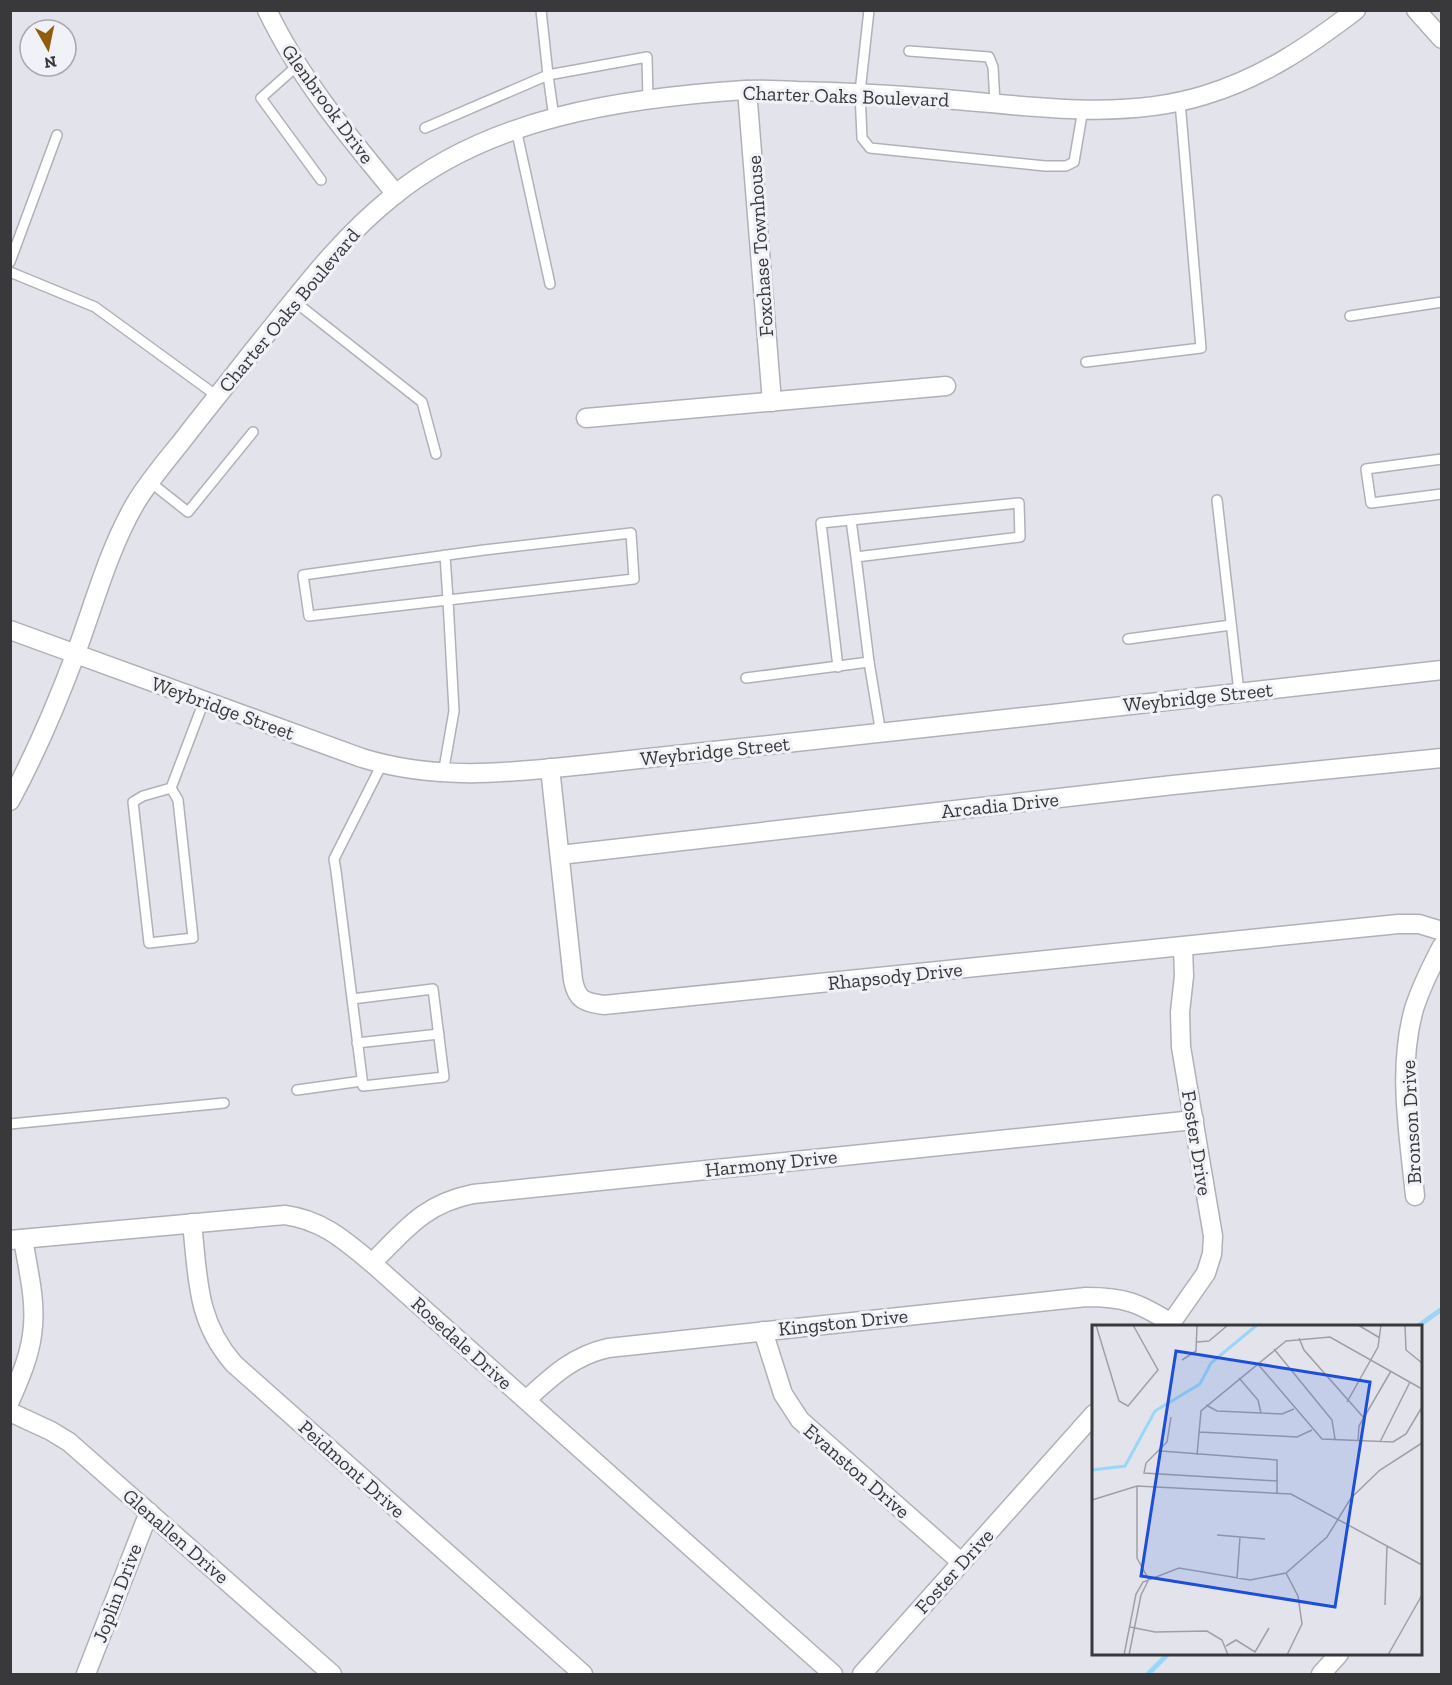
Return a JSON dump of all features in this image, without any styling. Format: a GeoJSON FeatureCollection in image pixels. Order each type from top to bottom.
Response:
{"type":"FeatureCollection","features":[{"type":"Feature","properties":{"kind":"street","name":"Glenbrook Drive"},"geometry":{"type":"LineString","coordinates":[[267,10],[297,66],[342,129],[396,194]]}},
{"type":"Feature","properties":{"kind":"street","name":"Charter Oaks Boulevard"},"geometry":{"type":"LineString","coordinates":[[10,801],[33,757],[76,654],[115,545],[135,504],[150,482],[334,252],[367,218],[396,194],[458,153],[516,129],[554,118],[648,100],[747,90],[860,92],[1083,109],[1117,109],[1180,102],[1222,90],[1281,63],[1356,10]]}},
{"type":"Feature","properties":{"kind":"street"},"geometry":{"type":"LineString","coordinates":[[1416,10],[1442,39]]}},
{"type":"Feature","properties":{"kind":"street","name":"Foxchase Townhouse"},"geometry":{"type":"LineString","coordinates":[[747,90],[772,402]]}},
{"type":"Feature","properties":{"kind":"street"},"geometry":{"type":"LineString","coordinates":[[586,418],[946,386]]}},
{"type":"Feature","properties":{"kind":"street","name":"Weybridge Street"},"geometry":{"type":"LineString","coordinates":[[10,630],[325,746],[382,764],[443,774],[550,768],[881,734],[1442,670]]}},
{"type":"Feature","properties":{"kind":"street","name":"Arcadia Drive"},"geometry":{"type":"LineString","coordinates":[[560,855],[1173,785],[1442,758]]}},
{"type":"Feature","properties":{"kind":"street","name":"Rhapsody Drive"},"geometry":{"type":"LineString","coordinates":[[550,768],[573,980],[578,995],[589,1003],[616,1004],[1398,924],[1419,924],[1442,931]]}},
{"type":"Feature","properties":{"kind":"street","name":"Bronson Drive"},"geometry":{"type":"LineString","coordinates":[[1415,1196],[1407,1115],[1406,1053],[1421,987],[1442,946]]}},
{"type":"Feature","properties":{"kind":"street","name":"Foster Drive"},"geometry":{"type":"LineString","coordinates":[[1170,1325],[1206,1273],[1212,1254],[1213,1236],[1181,1047],[1183,947]]}},
{"type":"Feature","properties":{"kind":"street","name":"Harmony Drive"},"geometry":{"type":"LineString","coordinates":[[372,1263],[405,1229],[427,1211],[453,1198],[473,1194],[1194,1120]]}},
{"type":"Feature","properties":{"kind":"street","name":"Rosedale Drive"},"geometry":{"type":"LineString","coordinates":[[17,1240],[266,1215],[298,1216],[327,1228],[372,1263],[833,1674]]}},
{"type":"Feature","properties":{"kind":"street","name":"Peidmont Drive"},"geometry":{"type":"LineString","coordinates":[[192,1223],[201,1303],[211,1332],[220,1348],[234,1364],[583,1674]]}},
{"type":"Feature","properties":{"kind":"street"},"geometry":{"type":"LineString","coordinates":[[10,1401],[33,1334],[34,1305],[17,1240]]}},
{"type":"Feature","properties":{"kind":"street","name":"Kingston Drive"},"geometry":{"type":"LineString","coordinates":[[526,1400],[563,1367],[593,1351],[763,1331],[1086,1297],[1119,1298],[1132,1302],[1170,1325]]}},
{"type":"Feature","properties":{"kind":"street","name":"Evanston Drive"},"geometry":{"type":"LineString","coordinates":[[763,1331],[783,1394],[800,1420],[961,1562]]}},
{"type":"Feature","properties":{"kind":"street","name":"Glenallen Drive"},"geometry":{"type":"LineString","coordinates":[[10,1412],[69,1442],[332,1674]]}},
{"type":"Feature","properties":{"kind":"street","name":"Foster Drive"},"geometry":{"type":"LineString","coordinates":[[862,1674],[1092,1416]]}},
{"type":"Feature","properties":{"kind":"street","name":"Joplin Drive"},"geometry":{"type":"LineString","coordinates":[[86,1674],[149,1512]]}},
{"type":"Feature","properties":{"kind":"street"},"geometry":{"type":"LineString","coordinates":[[1321,1674],[1337,1655]]}},
{"type":"Feature","properties":{"kind":"lane"},"geometry":{"type":"LineString","coordinates":[[541,10],[554,118]]}},
{"type":"Feature","properties":{"kind":"lane"},"geometry":{"type":"LineString","coordinates":[[869,10],[860,92],[862,138],[870,148],[1046,166],[1066,166],[1074,162],[1083,109]]}},
{"type":"Feature","properties":{"kind":"lane"},"geometry":{"type":"LineString","coordinates":[[909,51],[989,57],[993,67],[995,103]]}},
{"type":"Feature","properties":{"kind":"lane"},"geometry":{"type":"LineString","coordinates":[[425,128],[548,75],[647,57],[648,100]]}},
{"type":"Feature","properties":{"kind":"lane"},"geometry":{"type":"LineString","coordinates":[[297,66],[261,98],[321,180]]}},
{"type":"Feature","properties":{"kind":"lane"},"geometry":{"type":"LineString","coordinates":[[1086,362],[1201,348],[1180,102]]}},
{"type":"Feature","properties":{"kind":"lane"},"geometry":{"type":"LineString","coordinates":[[516,129],[550,284]]}},
{"type":"Feature","properties":{"kind":"lane"},"geometry":{"type":"LineString","coordinates":[[10,262],[57,135]]}},
{"type":"Feature","properties":{"kind":"lane"},"geometry":{"type":"LineString","coordinates":[[10,272],[95,307],[217,396]]}},
{"type":"Feature","properties":{"kind":"lane"},"geometry":{"type":"LineString","coordinates":[[294,301],[422,402],[436,454]]}},
{"type":"Feature","properties":{"kind":"lane"},"geometry":{"type":"LineString","coordinates":[[1350,316],[1442,302]]}},
{"type":"Feature","properties":{"kind":"lane"},"geometry":{"type":"LineString","coordinates":[[150,482],[188,512],[253,432]]}},
{"type":"Feature","properties":{"kind":"lane"},"geometry":{"type":"LineString","coordinates":[[1442,459],[1366,469],[1371,502],[1442,494]]}},
{"type":"Feature","properties":{"kind":"lane"},"geometry":{"type":"LineString","coordinates":[[1217,500],[1239,692]]}},
{"type":"Feature","properties":{"kind":"lane"},"geometry":{"type":"LineString","coordinates":[[838,667],[821,523],[1019,503],[1020,537],[856,557]]}},
{"type":"Feature","properties":{"kind":"lane"},"geometry":{"type":"LineString","coordinates":[[851,520],[869,662],[881,734]]}},
{"type":"Feature","properties":{"kind":"lane"},"geometry":{"type":"LineString","coordinates":[[631,533],[634,579],[448,600],[309,616],[303,575],[445,555],[631,533]]}},
{"type":"Feature","properties":{"kind":"lane"},"geometry":{"type":"LineString","coordinates":[[443,774],[454,711],[445,555]]}},
{"type":"Feature","properties":{"kind":"lane"},"geometry":{"type":"LineString","coordinates":[[1128,639],[1231,626]]}},
{"type":"Feature","properties":{"kind":"lane"},"geometry":{"type":"LineString","coordinates":[[746,678],[869,662]]}},
{"type":"Feature","properties":{"kind":"lane"},"geometry":{"type":"LineString","coordinates":[[171,788],[204,701]]}},
{"type":"Feature","properties":{"kind":"lane"},"geometry":{"type":"LineString","coordinates":[[352,999],[433,989],[444,1077],[363,1086],[362,1081],[334,859],[382,764]]}},
{"type":"Feature","properties":{"kind":"lane"},"geometry":{"type":"LineString","coordinates":[[171,788],[178,800],[193,938],[149,943],[133,802],[143,796],[171,788]]}},
{"type":"Feature","properties":{"kind":"lane"},"geometry":{"type":"LineString","coordinates":[[357,1043],[439,1034]]}},
{"type":"Feature","properties":{"kind":"lane"},"geometry":{"type":"LineString","coordinates":[[297,1090],[362,1081]]}},
{"type":"Feature","properties":{"kind":"lane"},"geometry":{"type":"LineString","coordinates":[[10,1124],[224,1103]]}},
{"type":"Feature","properties":{"kind":"waterway"},"geometry":{"type":"LineString","coordinates":[[1419,1325],[1442,1309]]}},
{"type":"Feature","properties":{"kind":"waterway"},"geometry":{"type":"LineString","coordinates":[[1148,1674],[1167,1655]]}}]}
